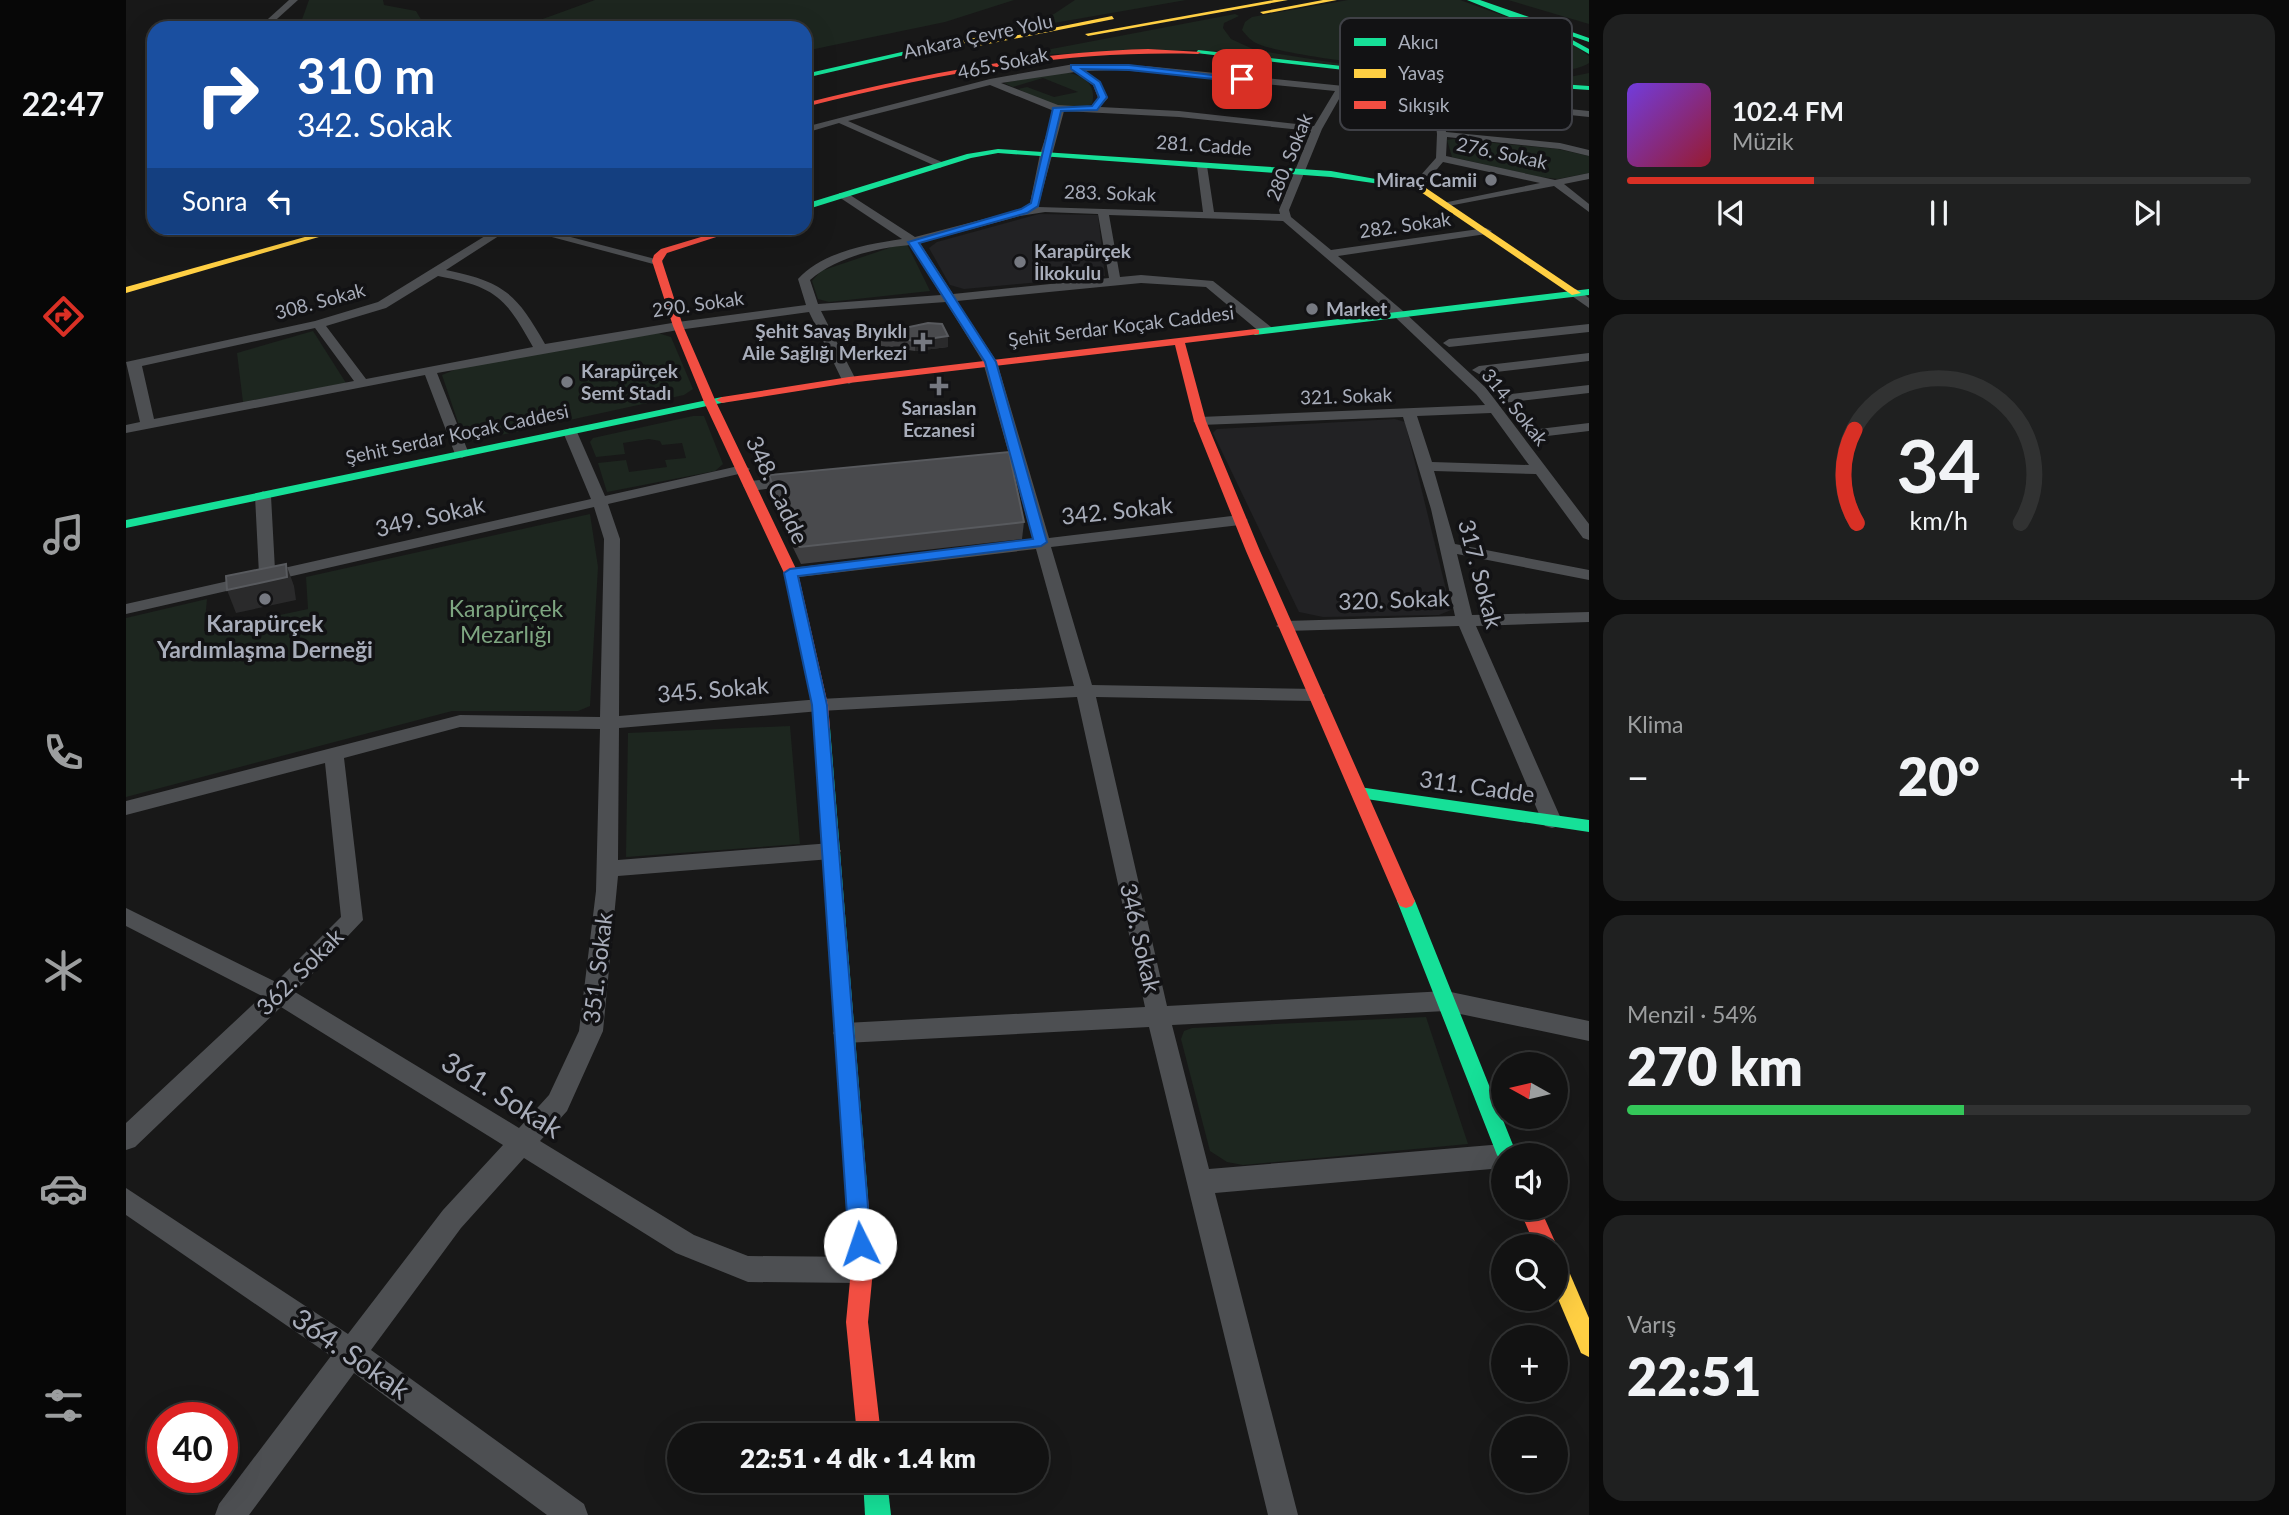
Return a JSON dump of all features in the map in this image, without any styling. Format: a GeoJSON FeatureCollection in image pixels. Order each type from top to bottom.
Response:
{"type":"FeatureCollection","features":[{"type":"Feature","properties":{"kind":"main road"},"geometry":{"type":"LineString","coordinates":[[916,51],[1191,0]]}},
{"type":"Feature","properties":{"kind":"main road","name":"Ankara Çevre Yolu"},"geometry":{"type":"LineString","coordinates":[[812,82],[1027,33],[1222,0]]}},
{"type":"Feature","properties":{"kind":"main road","name":"Ankara Çevre Yolu"},"geometry":{"type":"LineString","coordinates":[[812,95],[1020,48],[1284,0]]}},
{"type":"Feature","properties":{"kind":"main road"},"geometry":{"type":"LineString","coordinates":[[812,103],[911,78],[1079,42],[1320,0]]}},
{"type":"Feature","properties":{"kind":"main road"},"geometry":{"type":"LineString","coordinates":[[1229,24],[1240,17],[1260,12],[1334,0]]}},
{"type":"Feature","properties":{"kind":"main road"},"geometry":{"type":"LineString","coordinates":[[1472,0],[1525,18]]}},
{"type":"Feature","properties":{"kind":"main road"},"geometry":{"type":"LineString","coordinates":[[1472,0],[1516,18]]}},
{"type":"Feature","properties":{"kind":"main road"},"geometry":{"type":"LineString","coordinates":[[1499,0],[1561,18]]}},
{"type":"Feature","properties":{"kind":"main road"},"geometry":{"type":"LineString","coordinates":[[1499,0],[1550,18]]}},
{"type":"Feature","properties":{"kind":"main road"},"geometry":{"type":"LineString","coordinates":[[812,74],[916,51],[1047,16]]}},
{"type":"Feature","properties":{"kind":"main road"},"geometry":{"type":"LineString","coordinates":[[1572,21],[1589,26]]}},
{"type":"Feature","properties":{"kind":"main road"},"geometry":{"type":"LineString","coordinates":[[1572,26],[1589,32]]}},
{"type":"Feature","properties":{"kind":"main road"},"geometry":{"type":"LineString","coordinates":[[1572,34],[1589,40]]}},
{"type":"Feature","properties":{"kind":"main road"},"geometry":{"type":"LineString","coordinates":[[1237,40],[1279,54],[1340,62]]}},
{"type":"Feature","properties":{"kind":"main road"},"geometry":{"type":"LineString","coordinates":[[1572,42],[1589,52]]}},
{"type":"Feature","properties":{"kind":"main road"},"geometry":{"type":"LineString","coordinates":[[911,78],[1062,54],[1144,49],[1226,54],[1340,68]]}},
{"type":"Feature","properties":{"kind":"main road"},"geometry":{"type":"LineString","coordinates":[[1572,75],[1585,72]]}},
{"type":"Feature","properties":{"kind":"main road","name":"281. Cadde"},"geometry":{"type":"LineString","coordinates":[[812,205],[989,152],[1299,172],[1417,186],[1582,292]]}},
{"type":"Feature","properties":{"kind":"main road"},"geometry":{"type":"LineString","coordinates":[[126,275],[268,235]]}},
{"type":"Feature","properties":{"kind":"main road"},"geometry":{"type":"LineString","coordinates":[[126,290],[320,235]]}},
{"type":"Feature","properties":{"kind":"main road"},"geometry":{"type":"LineString","coordinates":[[710,402],[678,326],[656,257],[664,251],[716,235]]}},
{"type":"Feature","properties":{"kind":"main road","name":"Şehit Serdar Koçak Caddesi"},"geometry":{"type":"LineString","coordinates":[[126,524],[710,402],[849,380],[990,362],[1582,292]]}},
{"type":"Feature","properties":{"kind":"main road"},"geometry":{"type":"LineString","coordinates":[[1179,341],[1200,421],[1285,626],[1402,890],[1500,1143]]}},
{"type":"Feature","properties":{"kind":"main road","name":"348. Cadde"},"geometry":{"type":"LineString","coordinates":[[710,402],[790,573],[820,705],[862,1270],[857,1322],[868,1423]]}},
{"type":"Feature","properties":{"kind":"main road","name":"311. Cadde"},"geometry":{"type":"LineString","coordinates":[[1359,793],[1589,826]]}},
{"type":"Feature","properties":{"kind":"main road"},"geometry":{"type":"LineString","coordinates":[[1568,1296],[1589,1345]]}},
{"type":"Feature","properties":{"kind":"main road"},"geometry":{"type":"LineString","coordinates":[[875,1493],[878,1515]]}},
{"type":"Feature","properties":{"kind":"street"},"geometry":{"type":"LineString","coordinates":[[270,21],[294,0]]}},
{"type":"Feature","properties":{"kind":"street"},"geometry":{"type":"LineString","coordinates":[[1074,67],[1101,89],[1103,97],[1094,109]]}},
{"type":"Feature","properties":{"kind":"street","name":"465. Sokak"},"geometry":{"type":"LineString","coordinates":[[812,128],[990,82],[1074,67],[1146,69],[1340,90]]}},
{"type":"Feature","properties":{"kind":"street"},"geometry":{"type":"LineString","coordinates":[[990,82],[1057,108],[1179,114],[1317,129]]}},
{"type":"Feature","properties":{"kind":"street","name":"280. Sokak"},"geometry":{"type":"LineString","coordinates":[[1340,90],[1317,129],[1284,210],[1286,218],[1399,314]]}},
{"type":"Feature","properties":{"kind":"street"},"geometry":{"type":"LineString","coordinates":[[1024,211],[1036,203],[1045,154],[1059,111],[1057,108]]}},
{"type":"Feature","properties":{"kind":"street"},"geometry":{"type":"LineString","coordinates":[[839,120],[940,165]]}},
{"type":"Feature","properties":{"kind":"street"},"geometry":{"type":"LineString","coordinates":[[1417,186],[1441,158],[1441,130]]}},
{"type":"Feature","properties":{"kind":"street"},"geometry":{"type":"LineString","coordinates":[[1442,135],[1560,146],[1589,153]]}},
{"type":"Feature","properties":{"kind":"street","name":"276. Sokak"},"geometry":{"type":"LineString","coordinates":[[1441,158],[1556,183],[1589,209]]}},
{"type":"Feature","properties":{"kind":"street"},"geometry":{"type":"LineString","coordinates":[[1202,166],[1209,214]]}},
{"type":"Feature","properties":{"kind":"street"},"geometry":{"type":"LineString","coordinates":[[1447,205],[1589,176]]}},
{"type":"Feature","properties":{"kind":"street"},"geometry":{"type":"LineString","coordinates":[[843,195],[913,242]]}},
{"type":"Feature","properties":{"kind":"street"},"geometry":{"type":"LineString","coordinates":[[1036,203],[1059,208]]}},
{"type":"Feature","properties":{"kind":"street","name":"283. Sokak"},"geometry":{"type":"LineString","coordinates":[[849,380],[813,308],[804,279],[810,272],[856,253],[896,242],[913,242],[1024,211],[1059,208],[1286,218]]}},
{"type":"Feature","properties":{"kind":"street"},"geometry":{"type":"LineString","coordinates":[[1103,209],[1115,280]]}},
{"type":"Feature","properties":{"kind":"street","name":"282. Sokak"},"geometry":{"type":"LineString","coordinates":[[1328,254],[1486,231]]}},
{"type":"Feature","properties":{"kind":"street","name":"308. Sokak"},"geometry":{"type":"LineString","coordinates":[[130,365],[318,324],[382,304],[494,235]]}},
{"type":"Feature","properties":{"kind":"street"},"geometry":{"type":"LineString","coordinates":[[552,235],[657,261]]}},
{"type":"Feature","properties":{"kind":"street","name":"346. Sokak"},"geometry":{"type":"LineString","coordinates":[[913,242],[990,362],[1010,457],[1041,542],[1085,691],[1158,1016],[1283,1515]]}},
{"type":"Feature","properties":{"kind":"street"},"geometry":{"type":"LineString","coordinates":[[438,272],[477,280],[500,289],[517,306],[541,349]]}},
{"type":"Feature","properties":{"kind":"street","name":"290. Sokak"},"geometry":{"type":"LineString","coordinates":[[126,429],[541,349],[678,326],[813,308],[947,298],[1115,280],[1209,284],[1266,330]]}},
{"type":"Feature","properties":{"kind":"street"},"geometry":{"type":"LineString","coordinates":[[1582,292],[1589,304]]}},
{"type":"Feature","properties":{"kind":"street","name":"314. Sokak"},"geometry":{"type":"LineString","coordinates":[[1399,314],[1498,404],[1540,470],[1589,535]]}},
{"type":"Feature","properties":{"kind":"street"},"geometry":{"type":"LineString","coordinates":[[318,324],[362,383]]}},
{"type":"Feature","properties":{"kind":"street"},"geometry":{"type":"LineString","coordinates":[[1449,343],[1589,328]]}},
{"type":"Feature","properties":{"kind":"street"},"geometry":{"type":"LineString","coordinates":[[1479,370],[1589,357]]}},
{"type":"Feature","properties":{"kind":"street"},"geometry":{"type":"LineString","coordinates":[[130,365],[148,425]]}},
{"type":"Feature","properties":{"kind":"street"},"geometry":{"type":"LineString","coordinates":[[430,371],[462,454]]}},
{"type":"Feature","properties":{"kind":"street","name":"321. Sokak"},"geometry":{"type":"LineString","coordinates":[[1200,421],[1409,413],[1498,404],[1589,389]]}},
{"type":"Feature","properties":{"kind":"street","name":"317. Sokak"},"geometry":{"type":"LineString","coordinates":[[1409,413],[1448,547],[1465,621],[1552,821]]}},
{"type":"Feature","properties":{"kind":"street"},"geometry":{"type":"LineString","coordinates":[[1539,433],[1589,427]]}},
{"type":"Feature","properties":{"kind":"street","name":"351. Sokak"},"geometry":{"type":"LineString","coordinates":[[230,1515],[452,1219],[558,1103],[591,1031],[607,869],[612,539],[600,502],[570,432]]}},
{"type":"Feature","properties":{"kind":"street"},"geometry":{"type":"LineString","coordinates":[[1426,466],[1540,470]]}},
{"type":"Feature","properties":{"kind":"street","name":"349. Sokak"},"geometry":{"type":"LineString","coordinates":[[126,609],[743,469]]}},
{"type":"Feature","properties":{"kind":"street"},"geometry":{"type":"LineString","coordinates":[[751,486],[818,479]]}},
{"type":"Feature","properties":{"kind":"street"},"geometry":{"type":"LineString","coordinates":[[263,496],[267,578]]}},
{"type":"Feature","properties":{"kind":"street","name":"342. Sokak"},"geometry":{"type":"LineString","coordinates":[[790,573],[1240,520]]}},
{"type":"Feature","properties":{"kind":"street"},"geometry":{"type":"LineString","coordinates":[[1448,547],[1589,575]]}},
{"type":"Feature","properties":{"kind":"street","name":"320. Sokak"},"geometry":{"type":"LineString","coordinates":[[1285,626],[1589,617]]}},
{"type":"Feature","properties":{"kind":"street","name":"345. Sokak"},"geometry":{"type":"LineString","coordinates":[[126,808],[460,721],[609,723],[820,705],[1085,691],[1316,695]]}},
{"type":"Feature","properties":{"kind":"street","name":"362. Sokak"},"geometry":{"type":"LineString","coordinates":[[126,1139],[279,994],[352,920],[334,753]]}},
{"type":"Feature","properties":{"kind":"street"},"geometry":{"type":"LineString","coordinates":[[607,869],[831,851]]}},
{"type":"Feature","properties":{"kind":"street","name":"361. Sokak"},"geometry":{"type":"LineString","coordinates":[[126,916],[279,994],[685,1244],[748,1269],[862,1270]]}},
{"type":"Feature","properties":{"kind":"street"},"geometry":{"type":"LineString","coordinates":[[845,1033],[1446,1001],[1589,1031]]}},
{"type":"Feature","properties":{"kind":"street"},"geometry":{"type":"LineString","coordinates":[[1199,1182],[1491,1156]]}},
{"type":"Feature","properties":{"kind":"street","name":"364. Sokak"},"geometry":{"type":"LineString","coordinates":[[126,1200],[351,1353],[573,1515]]}},
{"type":"Feature","properties":{"kind":"shaded area","name":"Karapürçek İlkokulu"},"geometry":{"type":"Polygon","coordinates":[[[1039,214],[1098,215],[1105,276],[964,289],[950,285],[929,248],[937,242],[1039,214]]]}},
{"type":"Feature","properties":{"kind":"shaded area"},"geometry":{"type":"Polygon","coordinates":[[[1395,419],[1405,422],[1451,610],[1439,615],[1323,617],[1299,612],[1213,433],[1217,429],[1395,419]]]}},
{"type":"Feature","properties":{"kind":"green space"},"geometry":{"type":"Polygon","coordinates":[[[309,0],[383,0],[384,5],[416,11],[422,21],[302,21],[309,0]]]}},
{"type":"Feature","properties":{"kind":"green space"},"geometry":{"type":"Polygon","coordinates":[[[595,0],[1014,0],[945,22],[812,50],[812,21],[537,21],[595,0]]]}},
{"type":"Feature","properties":{"kind":"green space"},"geometry":{"type":"Polygon","coordinates":[[[1075,0],[1186,0],[1031,27],[1024,25],[1054,14],[1075,0]]]}},
{"type":"Feature","properties":{"kind":"green space"},"geometry":{"type":"Polygon","coordinates":[[[1348,0],[1460,0],[1509,18],[1340,18],[1340,60],[1284,51],[1256,43],[1242,30],[1245,22],[1252,17],[1348,0]]]}},
{"type":"Feature","properties":{"kind":"green space"},"geometry":{"type":"Polygon","coordinates":[[[1508,0],[1589,0],[1589,24],[1508,0]]]}},
{"type":"Feature","properties":{"kind":"green space"},"geometry":{"type":"Polygon","coordinates":[[[1235,14],[1239,16],[1224,23],[1223,28],[1231,39],[1255,50],[1340,66],[1195,50],[1020,55],[1235,14]]]}},
{"type":"Feature","properties":{"kind":"green space"},"geometry":{"type":"Polygon","coordinates":[[[1572,44],[1589,56],[1589,63],[1572,68],[1572,44]]]}},
{"type":"Feature","properties":{"kind":"green space"},"geometry":{"type":"Polygon","coordinates":[[[1060,71],[1074,74],[1090,84],[1092,104],[1064,107],[1018,89],[1027,87],[1054,97],[1078,92],[1043,78],[1013,87],[1004,83],[1060,71]]]}},
{"type":"Feature","properties":{"kind":"green space"},"geometry":{"type":"Polygon","coordinates":[[[1589,73],[1589,87],[1572,86],[1572,77],[1589,73]]]}},
{"type":"Feature","properties":{"kind":"green space"},"geometry":{"type":"Polygon","coordinates":[[[1447,140],[1558,149],[1589,156],[1589,173],[1558,179],[1540,177],[1452,157],[1447,140]]]}},
{"type":"Feature","properties":{"kind":"green space"},"geometry":{"type":"Polygon","coordinates":[[[907,244],[930,291],[829,302],[818,299],[812,281],[821,271],[907,244]]]}},
{"type":"Feature","properties":{"kind":"green space"},"geometry":{"type":"Polygon","coordinates":[[[313,331],[346,383],[243,402],[237,353],[313,331]]]}},
{"type":"Feature","properties":{"kind":"green space","name":"Karapürçek Semt Stadı"},"geometry":{"type":"Polygon","coordinates":[[[658,333],[671,337],[693,389],[684,395],[474,441],[463,437],[442,375],[459,368],[658,333]]]}},
{"type":"Feature","properties":{"kind":"green space"},"geometry":{"type":"Polygon","coordinates":[[[693,416],[704,416],[723,464],[715,471],[607,492],[598,463],[626,460],[629,472],[667,467],[665,460],[686,458],[682,443],[662,445],[660,441],[649,439],[623,443],[625,454],[596,457],[590,442],[593,438],[693,416]]]}},
{"type":"Feature","properties":{"kind":"green space","name":"Karapürçek Mezarlığı"},"geometry":{"type":"Polygon","coordinates":[[[590,514],[598,567],[590,706],[578,711],[452,711],[126,797],[126,618],[207,599],[204,631],[308,609],[306,577],[590,514]]]}},
{"type":"Feature","properties":{"kind":"green space"},"geometry":{"type":"Polygon","coordinates":[[[790,726],[800,844],[626,857],[628,733],[790,726]]]}},
{"type":"Feature","properties":{"kind":"green space"},"geometry":{"type":"Polygon","coordinates":[[[1426,1017],[1468,1144],[1243,1165],[1227,1162],[1210,1151],[1181,1039],[1184,1031],[1192,1028],[1426,1017]]]}},
{"type":"Feature","properties":{"kind":"building"},"geometry":{"type":"Polygon","coordinates":[[[928,323],[942,324],[948,336],[915,341],[881,336],[881,333],[928,323]]]}},
{"type":"Feature","properties":{"kind":"building"},"geometry":{"type":"Polygon","coordinates":[[[1009,452],[1024,522],[800,547],[780,507],[769,475],[1009,452]]]}},
{"type":"Feature","properties":{"kind":"building"},"geometry":{"type":"Polygon","coordinates":[[[286,564],[287,577],[227,590],[226,576],[286,564]]]}},
{"type":"Feature","properties":{"kind":"traffic: fast"},"geometry":{"type":"LineString","coordinates":[[1470,0],[1515,18]]}},
{"type":"Feature","properties":{"kind":"traffic: fast"},"geometry":{"type":"LineString","coordinates":[[1474,0],[1526,18]]}},
{"type":"Feature","properties":{"kind":"traffic: fast"},"geometry":{"type":"LineString","coordinates":[[1572,34],[1589,40]]}},
{"type":"Feature","properties":{"kind":"traffic: fast"},"geometry":{"type":"LineString","coordinates":[[1572,42],[1589,52]]}},
{"type":"Feature","properties":{"kind":"traffic: fast"},"geometry":{"type":"LineString","coordinates":[[812,74],[937,46]]}},
{"type":"Feature","properties":{"kind":"traffic: fast"},"geometry":{"type":"LineString","coordinates":[[1198,52],[1340,68]]}},
{"type":"Feature","properties":{"kind":"traffic: fast"},"geometry":{"type":"LineString","coordinates":[[1572,87],[1589,88]]}},
{"type":"Feature","properties":{"kind":"traffic: fast"},"geometry":{"type":"LineString","coordinates":[[812,205],[970,156],[998,151],[1331,174],[1394,183]]}},
{"type":"Feature","properties":{"kind":"traffic: fast"},"geometry":{"type":"LineString","coordinates":[[1255,332],[1589,292]]}},
{"type":"Feature","properties":{"kind":"traffic: fast"},"geometry":{"type":"LineString","coordinates":[[126,524],[722,400]]}},
{"type":"Feature","properties":{"kind":"traffic: fast"},"geometry":{"type":"LineString","coordinates":[[822,728],[857,1198]]}},
{"type":"Feature","properties":{"kind":"traffic: fast"},"geometry":{"type":"LineString","coordinates":[[1359,793],[1589,826]]}},
{"type":"Feature","properties":{"kind":"traffic: fast"},"geometry":{"type":"LineString","coordinates":[[1406,901],[1502,1143]]}},
{"type":"Feature","properties":{"kind":"traffic: fast"},"geometry":{"type":"LineString","coordinates":[[876,1493],[878,1515]]}},
{"type":"Feature","properties":{"kind":"traffic: slow"},"geometry":{"type":"LineString","coordinates":[[1088,34],[1285,0]]}},
{"type":"Feature","properties":{"kind":"traffic: slow"},"geometry":{"type":"LineString","coordinates":[[1263,12],[1334,0]]}},
{"type":"Feature","properties":{"kind":"traffic: slow"},"geometry":{"type":"LineString","coordinates":[[978,44],[1112,18]]}},
{"type":"Feature","properties":{"kind":"traffic: slow"},"geometry":{"type":"LineString","coordinates":[[916,51],[998,35]]}},
{"type":"Feature","properties":{"kind":"traffic: slow"},"geometry":{"type":"LineString","coordinates":[[1394,183],[1417,186],[1576,293]]}},
{"type":"Feature","properties":{"kind":"traffic: slow"},"geometry":{"type":"LineString","coordinates":[[126,290],[320,235]]}},
{"type":"Feature","properties":{"kind":"traffic: slow"},"geometry":{"type":"LineString","coordinates":[[1568,1296],[1589,1345]]}},
{"type":"Feature","properties":{"kind":"traffic: jam"},"geometry":{"type":"LineString","coordinates":[[812,103],[1000,63],[1098,52],[1198,52]]}},
{"type":"Feature","properties":{"kind":"traffic: jam"},"geometry":{"type":"LineString","coordinates":[[716,235],[664,251],[657,257],[657,261],[678,326],[710,402],[791,573],[820,705],[822,728]]}},
{"type":"Feature","properties":{"kind":"traffic: jam"},"geometry":{"type":"LineString","coordinates":[[722,400],[849,380],[1255,332]]}},
{"type":"Feature","properties":{"kind":"traffic: jam"},"geometry":{"type":"LineString","coordinates":[[1179,341],[1200,421],[1253,551],[1406,901]]}},
{"type":"Feature","properties":{"kind":"traffic: jam"},"geometry":{"type":"LineString","coordinates":[[857,1198],[862,1270],[857,1322],[868,1423]]}},
{"type":"Feature","properties":{"kind":"traffic: jam"},"geometry":{"type":"LineString","coordinates":[[1534,1220],[1541,1234]]}},
{"type":"Feature","properties":{"kind":"place","name":"Miraç Camii"},"geometry":{"type":"Point","coordinates":[1491,180]}},
{"type":"Feature","properties":{"kind":"place","name":"Karapürçek İlkokulu"},"geometry":{"type":"Point","coordinates":[1020,262]}},
{"type":"Feature","properties":{"kind":"place","name":"Market"},"geometry":{"type":"Point","coordinates":[1312,309]}},
{"type":"Feature","properties":{"kind":"place","name":"Şehit Savaş Bıyıklı Aile Sağlığı Merkezi"},"geometry":{"type":"Point","coordinates":[923,342]}},
{"type":"Feature","properties":{"kind":"place","name":"Karapürçek Semt Stadı"},"geometry":{"type":"Point","coordinates":[567,382]}},
{"type":"Feature","properties":{"kind":"place","name":"Sarıaslan Eczanesi"},"geometry":{"type":"Point","coordinates":[939,386]}},
{"type":"Feature","properties":{"kind":"place","name":"Karapürçek Yardımlaşma Derneği"},"geometry":{"type":"Point","coordinates":[265,599]}},
{"type":"Feature","properties":{"kind":"route"},"geometry":{"type":"LineString","coordinates":[[860,1244],[820,705],[790,573],[1041,542],[990,362],[913,242],[1024,211],[1035,204],[1045,154],[1059,111],[1057,108],[1094,109],[1103,97],[1097,84],[1074,67],[1129,67],[1242,79]]}}]}
